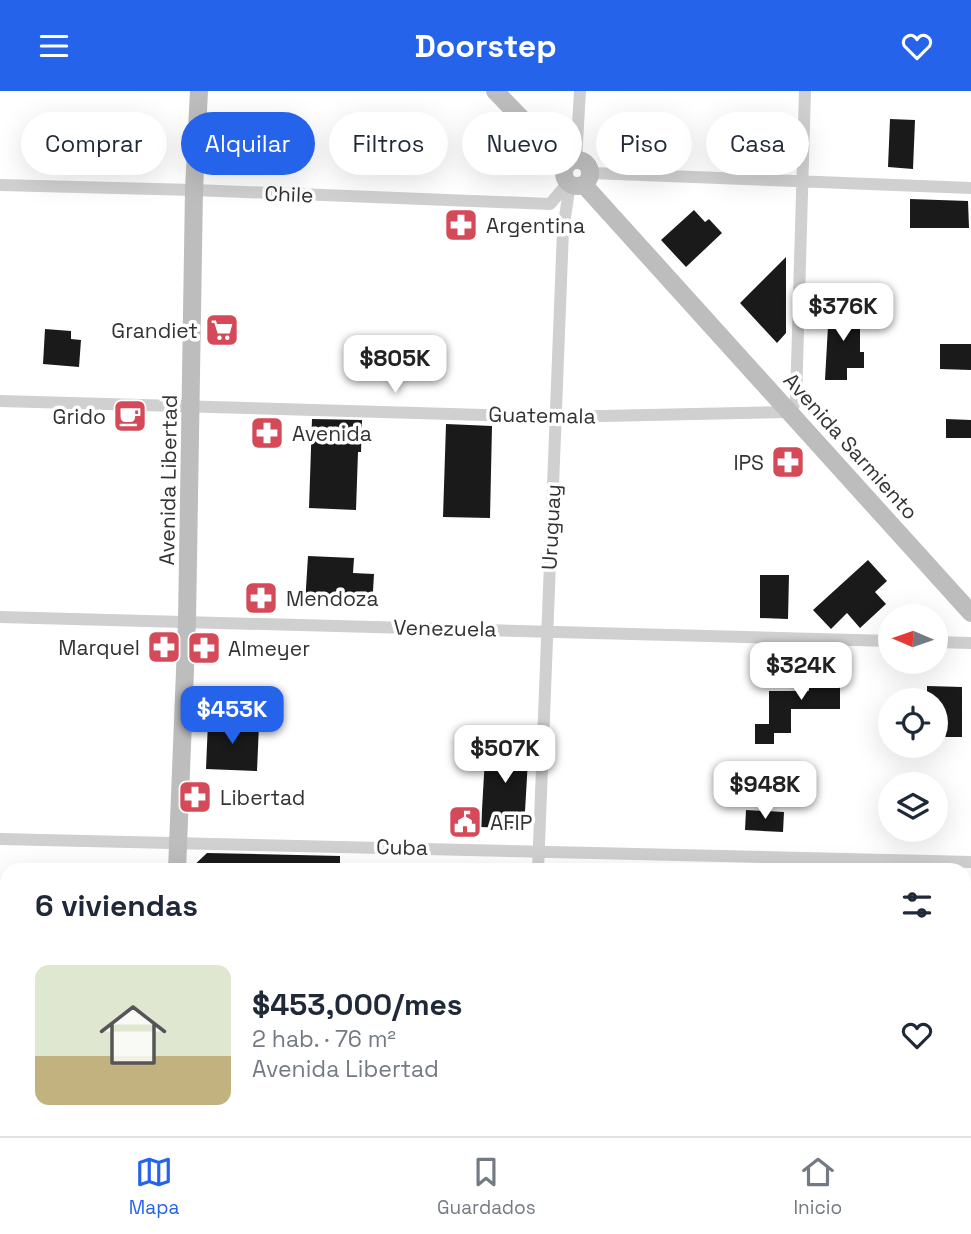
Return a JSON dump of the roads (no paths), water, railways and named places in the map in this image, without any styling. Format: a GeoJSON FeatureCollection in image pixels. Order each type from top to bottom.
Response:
{"type":"FeatureCollection","features":[{"type":"Feature","properties":{"kind":"main road","name":"Avenida Libertad"},"geometry":{"type":"LineString","coordinates":[[177,863],[187,621],[194,190],[199,91]]}},
{"type":"Feature","properties":{"kind":"main road"},"geometry":{"type":"LineString","coordinates":[[495,91],[515,112]]}},
{"type":"Feature","properties":{"kind":"main road"},"geometry":{"type":"LineString","coordinates":[[564,175],[578,181]]}},
{"type":"Feature","properties":{"kind":"main road","name":"Avenida Sarmiento"},"geometry":{"type":"LineString","coordinates":[[578,181],[791,412],[971,613]]}},
{"type":"Feature","properties":{"kind":"street"},"geometry":{"type":"LineString","coordinates":[[578,112],[580,91]]}},
{"type":"Feature","properties":{"kind":"street"},"geometry":{"type":"LineString","coordinates":[[791,412],[796,400],[805,91]]}},
{"type":"Feature","properties":{"kind":"street"},"geometry":{"type":"LineString","coordinates":[[578,181],[803,180],[971,188]]}},
{"type":"Feature","properties":{"kind":"street","name":"Chile"},"geometry":{"type":"LineString","coordinates":[[0,185],[550,204],[578,181]]}},
{"type":"Feature","properties":{"kind":"street","name":"Uruguay"},"geometry":{"type":"LineString","coordinates":[[539,863],[563,230],[578,181]]}},
{"type":"Feature","properties":{"kind":"street","name":"Guatemala"},"geometry":{"type":"LineString","coordinates":[[0,401],[557,417],[791,412]]}},
{"type":"Feature","properties":{"kind":"street","name":"Venezuela"},"geometry":{"type":"LineString","coordinates":[[0,617],[878,641]]}},
{"type":"Feature","properties":{"kind":"street"},"geometry":{"type":"LineString","coordinates":[[948,642],[971,643]]}},
{"type":"Feature","properties":{"kind":"street","name":"Cuba"},"geometry":{"type":"LineString","coordinates":[[0,839],[540,850],[909,863]]}},
{"type":"Feature","properties":{"kind":"place","name":"Argentina"},"geometry":{"type":"Point","coordinates":[461,225]}},
{"type":"Feature","properties":{"kind":"place","name":"Grandiet"},"geometry":{"type":"Point","coordinates":[222,330]}},
{"type":"Feature","properties":{"kind":"place","name":"Grido"},"geometry":{"type":"Point","coordinates":[130,416]}},
{"type":"Feature","properties":{"kind":"place","name":"Avenida"},"geometry":{"type":"Point","coordinates":[267,433]}},
{"type":"Feature","properties":{"kind":"place","name":"IPS"},"geometry":{"type":"Point","coordinates":[788,462]}},
{"type":"Feature","properties":{"kind":"place","name":"Mendoza"},"geometry":{"type":"Point","coordinates":[261,598]}},
{"type":"Feature","properties":{"kind":"place","name":"Marquel"},"geometry":{"type":"Point","coordinates":[164,647]}},
{"type":"Feature","properties":{"kind":"place","name":"Almeyer"},"geometry":{"type":"Point","coordinates":[204,648]}},
{"type":"Feature","properties":{"kind":"place","name":"Libertad"},"geometry":{"type":"Point","coordinates":[195,797]}},
{"type":"Feature","properties":{"kind":"place","name":"AFIP"},"geometry":{"type":"Point","coordinates":[465,822]}}]}
